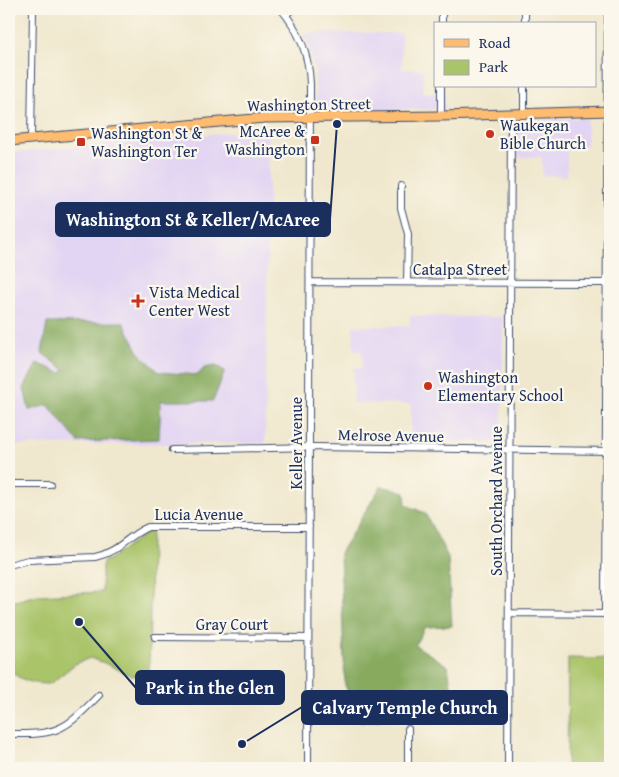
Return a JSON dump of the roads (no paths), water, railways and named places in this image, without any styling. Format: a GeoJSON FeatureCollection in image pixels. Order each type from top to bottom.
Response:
{"type":"FeatureCollection","features":[{"type":"Feature","properties":{"kind":"main road","name":"Washington Street"},"geometry":{"type":"LineString","coordinates":[[9,141],[265,118],[524,115],[609,111]]}},
{"type":"Feature","properties":{"kind":"street"},"geometry":{"type":"LineString","coordinates":[[31,139],[33,9]]}},
{"type":"Feature","properties":{"kind":"street","name":"Keller Avenue"},"geometry":{"type":"LineString","coordinates":[[281,9],[300,38],[306,52],[310,76],[308,768]]}},
{"type":"Feature","properties":{"kind":"street"},"geometry":{"type":"LineString","coordinates":[[286,15],[292,9]]}},
{"type":"Feature","properties":{"kind":"street"},"geometry":{"type":"LineString","coordinates":[[442,9],[442,22]]}},
{"type":"Feature","properties":{"kind":"street"},"geometry":{"type":"LineString","coordinates":[[525,9],[525,22]]}},
{"type":"Feature","properties":{"kind":"street"},"geometry":{"type":"LineString","coordinates":[[509,613],[608,614],[608,9]]}},
{"type":"Feature","properties":{"kind":"street"},"geometry":{"type":"LineString","coordinates":[[441,116],[442,88]]}},
{"type":"Feature","properties":{"kind":"street"},"geometry":{"type":"LineString","coordinates":[[524,88],[524,115]]}},
{"type":"Feature","properties":{"kind":"street","name":"South Orchard Avenue"},"geometry":{"type":"LineString","coordinates":[[508,768],[511,115]]}},
{"type":"Feature","properties":{"kind":"street"},"geometry":{"type":"LineString","coordinates":[[401,186],[401,208],[408,234],[407,282]]}},
{"type":"Feature","properties":{"kind":"street","name":"Catalpa Street"},"geometry":{"type":"LineString","coordinates":[[310,282],[608,283]]}},
{"type":"Feature","properties":{"kind":"street","name":"Melrose Avenue"},"geometry":{"type":"LineString","coordinates":[[172,450],[309,448],[608,451]]}},
{"type":"Feature","properties":{"kind":"street"},"geometry":{"type":"LineString","coordinates":[[9,484],[50,484]]}},
{"type":"Feature","properties":{"kind":"street","name":"Lucia Avenue"},"geometry":{"type":"LineString","coordinates":[[9,565],[28,560],[104,555],[110,553],[136,533],[148,528],[309,527]]}},
{"type":"Feature","properties":{"kind":"street","name":"Gray Court"},"geometry":{"type":"LineString","coordinates":[[155,637],[308,638]]}},
{"type":"Feature","properties":{"kind":"street"},"geometry":{"type":"LineString","coordinates":[[9,734],[36,734],[57,730],[74,721],[99,695]]}},
{"type":"Feature","properties":{"kind":"street"},"geometry":{"type":"LineString","coordinates":[[408,729],[408,768]]}},
{"type":"Feature","properties":{"kind":"place","name":"Washington St & Keller/McAree"},"geometry":{"type":"Point","coordinates":[337,124]}},
{"type":"Feature","properties":{"kind":"place","name":"Waukegan Bible Church"},"geometry":{"type":"Point","coordinates":[490,134]}},
{"type":"Feature","properties":{"kind":"place","name":"McAree & Washington"},"geometry":{"type":"Point","coordinates":[315,140]}},
{"type":"Feature","properties":{"kind":"place","name":"Washington St & Washington Ter"},"geometry":{"type":"Point","coordinates":[81,142]}},
{"type":"Feature","properties":{"kind":"place","name":"Vista Medical Center West"},"geometry":{"type":"Point","coordinates":[138,301]}},
{"type":"Feature","properties":{"kind":"place","name":"Washington Elementary School"},"geometry":{"type":"Point","coordinates":[428,386]}},
{"type":"Feature","properties":{"kind":"place","name":"Park in the Glen"},"geometry":{"type":"Point","coordinates":[79,622]}},
{"type":"Feature","properties":{"kind":"place","name":"Calvary Temple Church"},"geometry":{"type":"Point","coordinates":[242,744]}}]}
